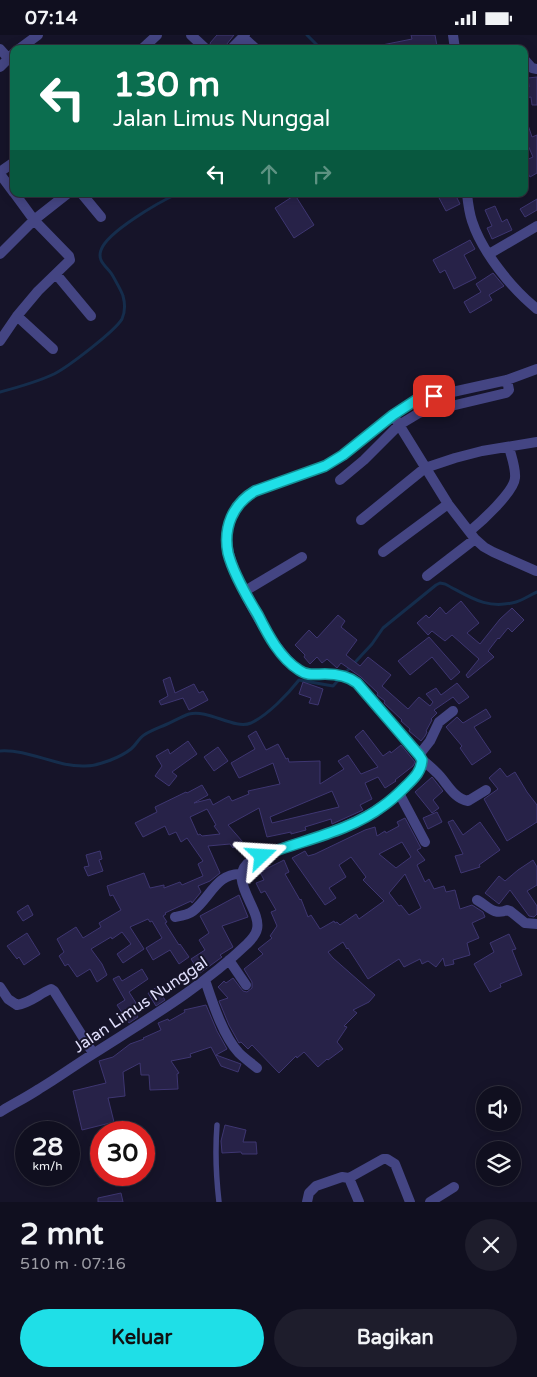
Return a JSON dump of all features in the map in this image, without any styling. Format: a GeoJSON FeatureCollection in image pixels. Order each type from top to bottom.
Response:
{"type":"FeatureCollection","features":[{"type":"Feature","properties":{"kind":"street"},"geometry":{"type":"LineString","coordinates":[[25,45],[38,35]]}},
{"type":"Feature","properties":{"kind":"street"},"geometry":{"type":"LineString","coordinates":[[146,45],[157,35]]}},
{"type":"Feature","properties":{"kind":"street"},"geometry":{"type":"LineString","coordinates":[[191,35],[202,45]]}},
{"type":"Feature","properties":{"kind":"street"},"geometry":{"type":"LineString","coordinates":[[234,45],[244,36]]}},
{"type":"Feature","properties":{"kind":"street"},"geometry":{"type":"LineString","coordinates":[[0,67],[10,57]]}},
{"type":"Feature","properties":{"kind":"street"},"geometry":{"type":"LineString","coordinates":[[10,165],[0,173],[10,187]]}},
{"type":"Feature","properties":{"kind":"street"},"geometry":{"type":"LineString","coordinates":[[0,341],[17,316],[38,291],[69,262],[70,258],[34,220],[17,197]]}},
{"type":"Feature","properties":{"kind":"street"},"geometry":{"type":"LineString","coordinates":[[0,254],[34,220],[63,197]]}},
{"type":"Feature","properties":{"kind":"street"},"geometry":{"type":"LineString","coordinates":[[84,197],[101,217]]}},
{"type":"Feature","properties":{"kind":"street"},"geometry":{"type":"LineString","coordinates":[[467,197],[478,235],[502,275],[536,306]]}},
{"type":"Feature","properties":{"kind":"street"},"geometry":{"type":"LineString","coordinates":[[489,254],[537,226]]}},
{"type":"Feature","properties":{"kind":"street"},"geometry":{"type":"LineString","coordinates":[[56,274],[91,316]]}},
{"type":"Feature","properties":{"kind":"street"},"geometry":{"type":"LineString","coordinates":[[17,316],[53,349]]}},
{"type":"Feature","properties":{"kind":"street"},"geometry":{"type":"LineString","coordinates":[[340,480],[364,460],[396,420],[416,400],[508,380],[537,369]]}},
{"type":"Feature","properties":{"kind":"street"},"geometry":{"type":"LineString","coordinates":[[396,420],[448,504],[472,535],[493,552],[536,571]]}},
{"type":"Feature","properties":{"kind":"street"},"geometry":{"type":"LineString","coordinates":[[396,420],[325,466],[255,491],[246,497],[238,504],[231,518],[227,540],[228,553],[268,635],[289,662],[304,673],[336,675],[352,679],[420,758],[437,772],[454,793],[462,799],[468,801],[486,790]]}},
{"type":"Feature","properties":{"kind":"street"},"geometry":{"type":"LineString","coordinates":[[362,520],[425,467],[464,455],[537,442]]}},
{"type":"Feature","properties":{"kind":"street"},"geometry":{"type":"LineString","coordinates":[[427,576],[472,535],[513,484],[515,475],[509,447]]}},
{"type":"Feature","properties":{"kind":"street"},"geometry":{"type":"LineString","coordinates":[[383,552],[448,504]]}},
{"type":"Feature","properties":{"kind":"street"},"geometry":{"type":"LineString","coordinates":[[245,591],[302,557]]}},
{"type":"Feature","properties":{"kind":"street"},"geometry":{"type":"LineString","coordinates":[[174,917],[194,911],[216,884],[225,877],[235,873],[242,873],[246,866],[254,859],[362,819],[383,806],[399,793],[418,773],[422,765],[420,758],[438,722],[453,711]]}},
{"type":"Feature","properties":{"kind":"street"},"geometry":{"type":"LineString","coordinates":[[399,793],[425,842]]}},
{"type":"Feature","properties":{"kind":"street","name":"Jalan Limus Nunggal"},"geometry":{"type":"LineString","coordinates":[[0,1112],[171,1005],[205,980],[252,939],[258,929],[257,919],[247,897],[242,873]]}},
{"type":"Feature","properties":{"kind":"street"},"geometry":{"type":"LineString","coordinates":[[477,900],[499,913],[507,910],[510,911],[525,923],[537,923]]}},
{"type":"Feature","properties":{"kind":"street"},"geometry":{"type":"LineString","coordinates":[[229,960],[246,985]]}},
{"type":"Feature","properties":{"kind":"street"},"geometry":{"type":"LineString","coordinates":[[205,980],[219,1018],[233,1045],[239,1053],[257,1068]]}},
{"type":"Feature","properties":{"kind":"street"},"geometry":{"type":"LineString","coordinates":[[0,987],[8,999],[17,1005],[26,1003],[51,989],[54,991],[93,1053]]}},
{"type":"Feature","properties":{"kind":"street"},"geometry":{"type":"LineString","coordinates":[[307,1202],[309,1193],[316,1186],[342,1177],[349,1178],[383,1159],[387,1159],[395,1165],[410,1202]]}},
{"type":"Feature","properties":{"kind":"street"},"geometry":{"type":"LineString","coordinates":[[349,1178],[359,1202]]}},
{"type":"Feature","properties":{"kind":"street"},"geometry":{"type":"LineString","coordinates":[[430,1202],[454,1187]]}},
{"type":"Feature","properties":{"kind":"lane"},"geometry":{"type":"LineString","coordinates":[[217,1125],[215,1147],[219,1202]]}},
{"type":"Feature","properties":{"kind":"building"},"geometry":{"type":"Polygon","coordinates":[[[217,35],[234,35],[226,45],[211,45],[210,43],[217,35]]]}},
{"type":"Feature","properties":{"kind":"building"},"geometry":{"type":"Polygon","coordinates":[[[411,35],[435,35],[437,45],[382,45],[412,39],[411,35]]]}},
{"type":"Feature","properties":{"kind":"building"},"geometry":{"type":"Polygon","coordinates":[[[537,77],[537,105],[532,105],[531,97],[528,97],[528,78],[537,77]]]}},
{"type":"Feature","properties":{"kind":"building"},"geometry":{"type":"Polygon","coordinates":[[[528,125],[532,137],[537,135],[537,173],[530,177],[528,173],[528,159],[533,157],[528,145],[528,125]]]}},
{"type":"Feature","properties":{"kind":"building"},"geometry":{"type":"Polygon","coordinates":[[[292,197],[296,197],[314,225],[294,238],[275,208],[292,197]]]}},
{"type":"Feature","properties":{"kind":"building"},"geometry":{"type":"Polygon","coordinates":[[[439,197],[456,197],[460,204],[446,211],[439,197]]]}},
{"type":"Feature","properties":{"kind":"building"},"geometry":{"type":"Polygon","coordinates":[[[537,199],[537,210],[525,217],[520,209],[537,199]]]}},
{"type":"Feature","properties":{"kind":"building"},"geometry":{"type":"Polygon","coordinates":[[[495,206],[502,222],[507,219],[512,230],[492,239],[487,228],[492,226],[485,210],[495,206]]]}},
{"type":"Feature","properties":{"kind":"building"},"geometry":{"type":"Polygon","coordinates":[[[470,240],[475,249],[464,255],[476,278],[454,289],[445,270],[440,273],[433,260],[470,240]]]}},
{"type":"Feature","properties":{"kind":"building"},"geometry":{"type":"Polygon","coordinates":[[[493,273],[504,286],[489,295],[492,300],[470,313],[464,302],[481,292],[476,284],[493,273]]]}},
{"type":"Feature","properties":{"kind":"building"},"geometry":{"type":"Polygon","coordinates":[[[461,601],[479,623],[467,633],[480,644],[500,619],[512,608],[524,620],[512,632],[508,628],[498,638],[488,651],[494,657],[468,678],[466,675],[479,659],[452,635],[445,641],[432,631],[428,635],[417,623],[426,615],[429,618],[440,607],[446,614],[461,601]]]}},
{"type":"Feature","properties":{"kind":"building"},"geometry":{"type":"Polygon","coordinates":[[[338,615],[345,621],[341,627],[357,640],[346,655],[360,666],[368,657],[391,675],[382,686],[408,709],[419,697],[430,706],[433,702],[426,694],[436,688],[441,695],[457,683],[469,697],[459,704],[453,697],[434,710],[437,713],[431,719],[427,732],[421,741],[409,731],[410,729],[402,720],[377,695],[378,693],[361,677],[341,663],[337,668],[327,659],[322,663],[317,657],[310,664],[304,657],[305,655],[295,645],[309,630],[317,638],[338,615]]]}},
{"type":"Feature","properties":{"kind":"building"},"geometry":{"type":"Polygon","coordinates":[[[429,637],[460,672],[451,680],[432,657],[410,675],[398,661],[429,637]]]}},
{"type":"Feature","properties":{"kind":"building"},"geometry":{"type":"Polygon","coordinates":[[[170,677],[175,693],[194,684],[199,693],[203,691],[208,700],[189,710],[183,698],[161,705],[159,701],[168,696],[163,680],[170,677]]]}},
{"type":"Feature","properties":{"kind":"building"},"geometry":{"type":"Polygon","coordinates":[[[303,682],[323,689],[318,705],[309,703],[311,698],[299,694],[303,682]]]}},
{"type":"Feature","properties":{"kind":"building"},"geometry":{"type":"Polygon","coordinates":[[[486,709],[491,717],[474,727],[491,752],[472,765],[460,748],[462,746],[446,727],[457,717],[463,723],[486,709]]]}},
{"type":"Feature","properties":{"kind":"building"},"geometry":{"type":"Polygon","coordinates":[[[363,730],[383,756],[390,751],[391,753],[401,745],[415,762],[396,781],[385,788],[378,777],[365,783],[372,799],[360,805],[363,810],[332,824],[331,819],[305,827],[306,830],[267,837],[259,808],[228,825],[242,841],[233,848],[230,844],[208,846],[220,873],[210,881],[198,886],[201,892],[192,903],[191,901],[165,913],[163,916],[167,922],[165,923],[189,957],[179,964],[170,950],[153,960],[146,948],[162,938],[152,921],[150,922],[148,919],[130,927],[144,949],[123,963],[117,954],[131,944],[122,932],[91,949],[102,964],[107,975],[97,982],[90,969],[77,977],[68,964],[65,966],[59,956],[64,952],[57,939],[76,927],[83,938],[101,927],[99,923],[121,910],[113,895],[110,896],[107,886],[144,873],[150,888],[164,885],[164,888],[180,882],[182,885],[203,876],[198,864],[203,861],[187,838],[181,842],[176,832],[169,835],[165,826],[143,837],[135,823],[157,812],[155,807],[202,785],[208,795],[194,803],[210,799],[213,805],[229,796],[232,801],[249,794],[248,791],[280,784],[273,763],[239,778],[231,763],[255,749],[248,736],[256,731],[266,750],[278,744],[289,762],[320,761],[320,784],[344,769],[338,761],[348,755],[361,774],[378,767],[355,737],[363,730]],[[332,791],[270,817],[272,823],[339,807],[332,791]],[[207,809],[190,817],[198,835],[220,834],[214,826],[216,825],[207,809]]]}},
{"type":"Feature","properties":{"kind":"building"},"geometry":{"type":"Polygon","coordinates":[[[188,741],[197,754],[172,772],[177,776],[169,786],[155,776],[162,766],[156,756],[168,749],[170,754],[188,741]]]}},
{"type":"Feature","properties":{"kind":"building"},"geometry":{"type":"Polygon","coordinates":[[[218,747],[228,761],[214,771],[204,757],[218,747]]]}},
{"type":"Feature","properties":{"kind":"building"},"geometry":{"type":"Polygon","coordinates":[[[500,768],[507,777],[515,772],[537,805],[537,822],[507,841],[484,799],[498,789],[489,778],[500,768]]]}},
{"type":"Feature","properties":{"kind":"building"},"geometry":{"type":"Polygon","coordinates":[[[432,777],[443,791],[433,800],[439,808],[432,813],[415,792],[432,777]]]}},
{"type":"Feature","properties":{"kind":"building"},"geometry":{"type":"Polygon","coordinates":[[[437,812],[442,822],[428,829],[423,818],[437,812]]]}},
{"type":"Feature","properties":{"kind":"building"},"geometry":{"type":"Polygon","coordinates":[[[405,818],[421,848],[417,850],[425,860],[417,865],[425,882],[429,879],[434,889],[444,886],[446,892],[455,890],[460,909],[472,905],[483,912],[485,917],[472,923],[479,938],[467,943],[470,955],[453,960],[454,964],[445,966],[443,958],[436,967],[428,961],[422,964],[420,959],[404,967],[399,959],[368,979],[343,942],[328,952],[375,995],[369,1002],[353,1010],[357,1013],[344,1026],[347,1027],[337,1042],[343,1049],[318,1067],[304,1052],[297,1058],[296,1056],[279,1073],[252,1045],[248,1049],[241,1042],[239,1043],[219,1001],[228,998],[218,987],[224,981],[226,983],[233,978],[243,991],[247,992],[252,988],[252,982],[244,969],[263,954],[258,949],[272,938],[270,936],[277,926],[271,912],[276,910],[265,891],[261,893],[256,883],[264,880],[260,872],[284,860],[289,872],[285,874],[301,899],[308,917],[311,915],[320,929],[334,921],[340,925],[356,914],[359,919],[384,901],[363,880],[366,877],[351,857],[339,865],[346,877],[329,888],[336,898],[325,905],[292,858],[305,851],[308,856],[315,854],[375,827],[377,836],[385,831],[386,833],[399,826],[397,822],[405,818]],[[402,842],[379,854],[396,868],[411,857],[402,842]],[[405,874],[389,893],[409,915],[421,908],[405,874]]]}},
{"type":"Feature","properties":{"kind":"building"},"geometry":{"type":"Polygon","coordinates":[[[453,820],[463,835],[480,822],[500,850],[479,865],[480,867],[461,873],[455,856],[463,854],[448,822],[453,820]]]}},
{"type":"Feature","properties":{"kind":"building"},"geometry":{"type":"Polygon","coordinates":[[[100,851],[102,859],[99,860],[103,871],[88,876],[84,867],[89,866],[86,855],[100,851]]]}},
{"type":"Feature","properties":{"kind":"building"},"geometry":{"type":"Polygon","coordinates":[[[533,860],[537,867],[537,885],[527,891],[537,906],[537,914],[534,917],[529,916],[510,890],[499,904],[485,893],[499,876],[505,881],[533,860]]]}},
{"type":"Feature","properties":{"kind":"building"},"geometry":{"type":"Polygon","coordinates":[[[239,895],[248,917],[222,926],[233,947],[220,955],[222,957],[200,973],[191,959],[205,950],[199,940],[209,933],[200,916],[239,895]]]}},
{"type":"Feature","properties":{"kind":"building"},"geometry":{"type":"Polygon","coordinates":[[[28,905],[33,915],[23,921],[17,912],[28,905]]]}},
{"type":"Feature","properties":{"kind":"building"},"geometry":{"type":"Polygon","coordinates":[[[27,933],[40,954],[24,965],[19,957],[17,959],[7,946],[27,933]]]}},
{"type":"Feature","properties":{"kind":"building"},"geometry":{"type":"Polygon","coordinates":[[[509,934],[516,949],[512,950],[522,975],[500,984],[501,987],[490,992],[474,964],[494,952],[490,943],[509,934]]]}},
{"type":"Feature","properties":{"kind":"building"},"geometry":{"type":"Polygon","coordinates":[[[142,969],[148,979],[129,992],[136,1003],[131,1007],[138,1017],[129,1023],[117,1005],[125,1000],[113,979],[119,976],[122,981],[142,969]]]}},
{"type":"Feature","properties":{"kind":"building"},"geometry":{"type":"Polygon","coordinates":[[[157,987],[165,1000],[156,1006],[148,993],[157,987]]]}},
{"type":"Feature","properties":{"kind":"building"},"geometry":{"type":"Polygon","coordinates":[[[206,1005],[227,1049],[216,1055],[241,1064],[238,1072],[221,1066],[211,1047],[190,1054],[191,1057],[171,1061],[179,1073],[177,1074],[178,1089],[150,1090],[149,1075],[141,1075],[140,1063],[123,1072],[125,1096],[108,1098],[114,1121],[90,1121],[90,1128],[82,1130],[73,1091],[106,1083],[99,1061],[113,1057],[130,1044],[161,1030],[158,1023],[168,1019],[169,1021],[185,1012],[184,1010],[206,1005]]]}},
{"type":"Feature","properties":{"kind":"building"},"geometry":{"type":"Polygon","coordinates":[[[225,1125],[246,1130],[243,1142],[256,1142],[257,1154],[242,1154],[241,1152],[222,1153],[221,1141],[225,1125]]]}},
{"type":"Feature","properties":{"kind":"building"},"geometry":{"type":"Polygon","coordinates":[[[121,1193],[123,1202],[98,1202],[98,1198],[121,1193]]]}},
{"type":"Feature","properties":{"kind":"waterway"},"geometry":{"type":"LineString","coordinates":[[307,35],[317,45]]}},
{"type":"Feature","properties":{"kind":"waterway"},"geometry":{"type":"LineString","coordinates":[[0,392],[54,374],[91,348],[118,325],[124,313],[124,299],[112,275],[101,260],[101,250],[105,243],[123,226],[171,197]]}},
{"type":"Feature","properties":{"kind":"waterway"},"geometry":{"type":"LineString","coordinates":[[0,751],[21,753],[74,766],[91,766],[110,761],[122,755],[146,734],[189,714],[205,714],[237,724],[251,723],[271,710],[299,680],[333,686],[372,644],[383,628],[440,583],[471,598],[496,604],[516,602],[537,592]]}},
{"type":"Feature","properties":{"kind":"route"},"geometry":{"type":"LineString","coordinates":[[262,856],[320,836],[367,816],[399,793],[420,769],[422,760],[352,679],[336,675],[310,675],[292,666],[285,658],[268,635],[235,571],[228,553],[228,527],[231,518],[238,504],[255,491],[325,466],[343,455],[393,415],[416,400],[434,396]]}}]}
